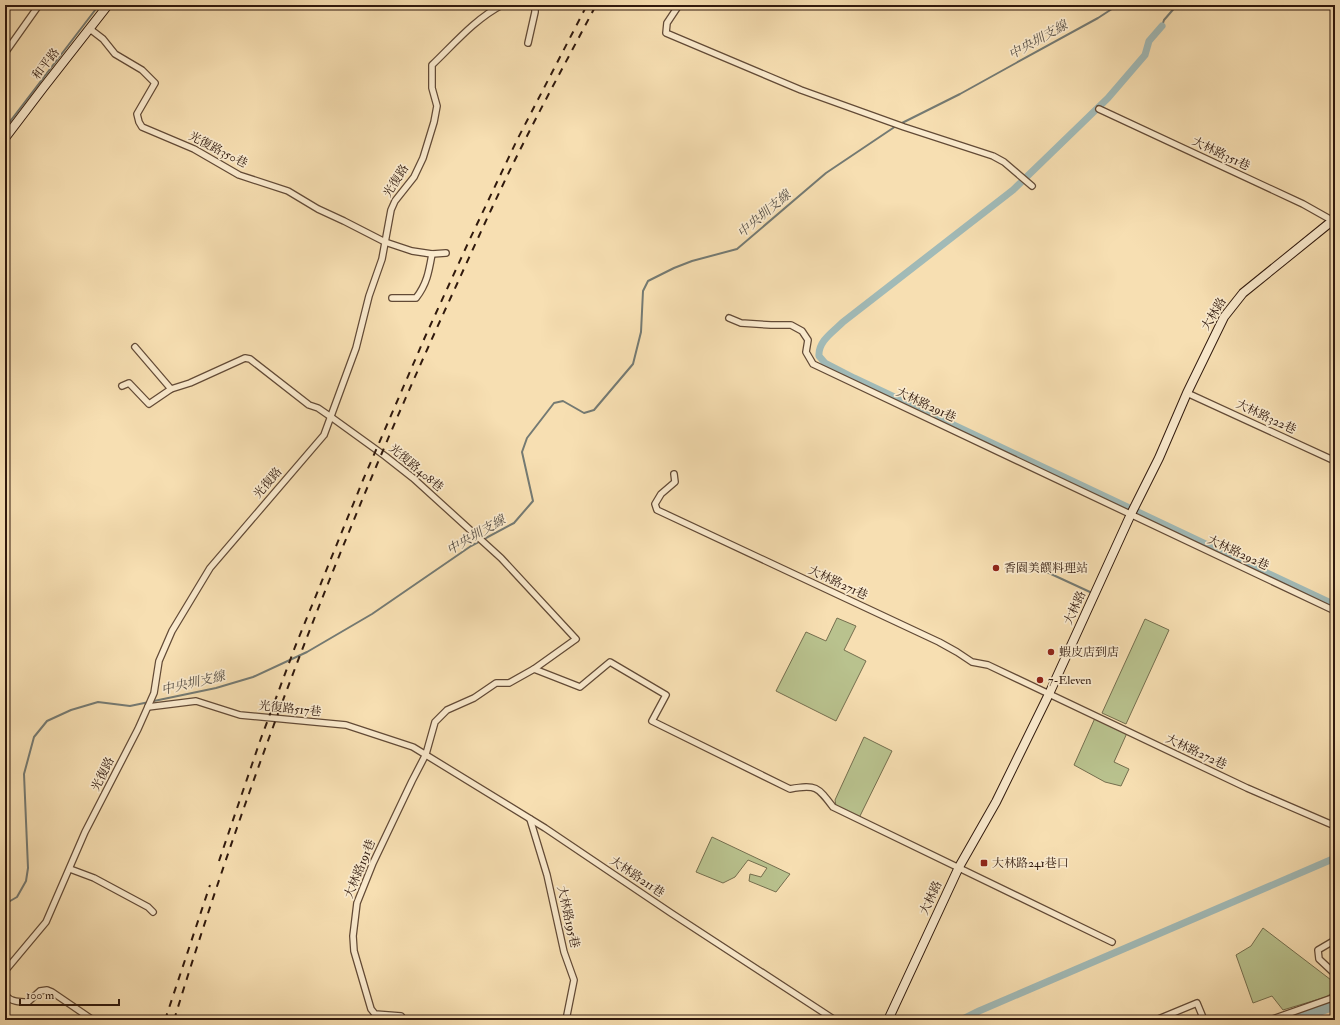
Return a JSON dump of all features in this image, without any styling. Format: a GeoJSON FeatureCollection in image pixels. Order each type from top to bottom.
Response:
{"type":"FeatureCollection","features":[{"type":"Feature","properties":{"kind":"street"},"geometry":{"type":"LineString","coordinates":[[5,53],[39,5]]}},
{"type":"Feature","properties":{"kind":"street","name":"和平路"},"geometry":{"type":"LineString","coordinates":[[5,138],[108,5]]}},
{"type":"Feature","properties":{"kind":"street","name":"光復路"},"geometry":{"type":"LineString","coordinates":[[5,971],[46,922],[85,832],[138,729],[154,693],[159,661],[172,630],[210,568],[324,436],[356,348],[369,296],[382,259],[391,210],[395,201],[414,177],[423,158],[434,122],[437,106],[432,88],[432,65],[469,28],[502,5]]}},
{"type":"Feature","properties":{"kind":"street"},"geometry":{"type":"LineString","coordinates":[[528,43],[535,5]]}},
{"type":"Feature","properties":{"kind":"street"},"geometry":{"type":"LineString","coordinates":[[679,5],[667,23],[666,33],[800,90],[894,124],[993,156],[1016,172],[1031,186]]}},
{"type":"Feature","properties":{"kind":"street","name":"光復路350巷"},"geometry":{"type":"LineString","coordinates":[[90,29],[102,39],[115,54],[142,70],[155,83],[137,114],[142,127],[194,149],[238,175],[288,191],[318,209],[385,242]]}},
{"type":"Feature","properties":{"kind":"street","name":"大林路351巷"},"geometry":{"type":"LineString","coordinates":[[1099,109],[1303,204],[1334,220]]}},
{"type":"Feature","properties":{"kind":"street","name":"大林路"},"geometry":{"type":"LineString","coordinates":[[888,1020],[959,867],[996,802],[1049,694],[1131,514],[1159,458],[1187,393],[1224,316],[1240,296],[1334,220]]}},
{"type":"Feature","properties":{"kind":"street"},"geometry":{"type":"LineString","coordinates":[[385,242],[412,251],[432,254],[446,253]]}},
{"type":"Feature","properties":{"kind":"street"},"geometry":{"type":"LineString","coordinates":[[392,298],[416,298],[423,289],[429,273],[432,254]]}},
{"type":"Feature","properties":{"kind":"street","name":"大林路291巷"},"geometry":{"type":"LineString","coordinates":[[729,318],[741,323],[791,325],[802,331],[808,340],[806,352],[813,364],[1131,514]]}},
{"type":"Feature","properties":{"kind":"street"},"geometry":{"type":"LineString","coordinates":[[135,347],[171,390]]}},
{"type":"Feature","properties":{"kind":"street","name":"光復路408巷"},"geometry":{"type":"LineString","coordinates":[[122,386],[130,383],[149,404],[171,390],[190,384],[244,358],[250,359],[309,405],[318,408],[331,417],[413,478],[501,558],[576,639],[534,669]]}},
{"type":"Feature","properties":{"kind":"street","name":"大林路322巷"},"geometry":{"type":"LineString","coordinates":[[1187,393],[1335,461]]}},
{"type":"Feature","properties":{"kind":"street","name":"大林路271巷"},"geometry":{"type":"LineString","coordinates":[[674,474],[675,482],[661,494],[655,504],[656,510],[939,642],[972,662],[988,666],[1049,694]]}},
{"type":"Feature","properties":{"kind":"street","name":"大林路292巷"},"geometry":{"type":"LineString","coordinates":[[1131,514],[1335,611]]}},
{"type":"Feature","properties":{"kind":"street"},"geometry":{"type":"LineString","coordinates":[[534,669],[580,687],[610,662],[666,695],[652,721],[790,789],[803,787],[815,788],[821,791],[833,807],[1112,942]]}},
{"type":"Feature","properties":{"kind":"street","name":"大林路191巷"},"geometry":{"type":"LineString","coordinates":[[404,1020],[400,1016],[375,1014],[371,1009],[354,951],[353,936],[357,903],[372,863],[426,754],[435,722],[447,710],[474,698],[496,682],[509,683],[534,669]]}},
{"type":"Feature","properties":{"kind":"street","name":"大林路272巷"},"geometry":{"type":"LineString","coordinates":[[1049,694],[1247,788],[1335,826]]}},
{"type":"Feature","properties":{"kind":"street","name":"光復路517巷"},"geometry":{"type":"LineString","coordinates":[[148,706],[196,701],[240,715],[346,725],[413,747],[426,754]]}},
{"type":"Feature","properties":{"kind":"street","name":"大林路211巷"},"geometry":{"type":"LineString","coordinates":[[426,754],[530,819],[835,1020]]}},
{"type":"Feature","properties":{"kind":"street","name":"大林路195巷"},"geometry":{"type":"LineString","coordinates":[[530,819],[547,876],[564,952],[574,980],[566,1020]]}},
{"type":"Feature","properties":{"kind":"street"},"geometry":{"type":"LineString","coordinates":[[70,869],[94,878],[148,907],[153,912]]}},
{"type":"Feature","properties":{"kind":"street"},"geometry":{"type":"LineString","coordinates":[[1335,940],[1318,950],[1319,959],[1335,974]]}},
{"type":"Feature","properties":{"kind":"street"},"geometry":{"type":"LineString","coordinates":[[5,995],[8,998],[19,1002],[28,1002],[40,991],[47,990],[93,1020]]}},
{"type":"Feature","properties":{"kind":"street"},"geometry":{"type":"LineString","coordinates":[[1270,1020],[1335,997]]}},
{"type":"Feature","properties":{"kind":"street"},"geometry":{"type":"LineString","coordinates":[[1156,1020],[1197,1003],[1204,1020]]}},
{"type":"Feature","properties":{"kind":"green space"},"geometry":{"type":"Polygon","coordinates":[[[837,618],[856,626],[844,650],[866,661],[836,721],[776,691],[806,632],[826,641],[837,618]]]}},
{"type":"Feature","properties":{"kind":"green space"},"geometry":{"type":"Polygon","coordinates":[[[1145,619],[1169,630],[1126,724],[1102,713],[1145,619]]]}},
{"type":"Feature","properties":{"kind":"green space"},"geometry":{"type":"Polygon","coordinates":[[[1095,718],[1127,733],[1114,762],[1129,769],[1121,786],[1105,782],[1074,765],[1095,718]]]}},
{"type":"Feature","properties":{"kind":"green space"},"geometry":{"type":"Polygon","coordinates":[[[864,737],[892,751],[859,818],[836,806],[835,800],[864,737]]]}},
{"type":"Feature","properties":{"kind":"green space"},"geometry":{"type":"Polygon","coordinates":[[[712,837],[790,874],[776,892],[749,881],[750,874],[761,877],[767,868],[748,860],[735,877],[723,883],[696,872],[712,837]]]}},
{"type":"Feature","properties":{"kind":"green space"},"geometry":{"type":"Polygon","coordinates":[[[1263,928],[1335,983],[1335,991],[1326,997],[1283,1010],[1272,996],[1253,1003],[1236,955],[1251,946],[1263,928]]]}},
{"type":"Feature","properties":{"kind":"waterway"},"geometry":{"type":"LineString","coordinates":[[5,128],[99,5]]}},
{"type":"Feature","properties":{"kind":"waterway","name":"中央圳支線"},"geometry":{"type":"LineString","coordinates":[[900,124],[960,94],[1098,18],[1118,5]]}},
{"type":"Feature","properties":{"kind":"waterway"},"geometry":{"type":"LineString","coordinates":[[1162,26],[1164,20],[1177,5]]}},
{"type":"Feature","properties":{"kind":"waterway"},"geometry":{"type":"LineString","coordinates":[[1162,26],[1149,41],[1145,55],[1108,98],[1013,190],[843,322],[824,341],[819,351],[819,356],[825,363],[854,378],[1335,605]]}},
{"type":"Feature","properties":{"kind":"waterway","name":"中央圳支線"},"geometry":{"type":"LineString","coordinates":[[5,904],[17,897],[26,881],[28,868],[24,774],[34,737],[47,721],[71,710],[98,702],[130,706],[216,688],[253,677],[307,652],[372,614],[471,546],[514,523],[533,501],[522,452],[527,438],[554,403],[563,401],[584,413],[594,410],[633,364],[641,332],[643,291],[648,281],[692,261],[737,249],[826,173],[896,126]]}},
{"type":"Feature","properties":{"kind":"waterway"},"geometry":{"type":"LineString","coordinates":[[1032,568],[1038,568],[1090,592]]}},
{"type":"Feature","properties":{"kind":"waterway"},"geometry":{"type":"LineString","coordinates":[[961,1020],[1335,858]]}},
{"type":"Feature","properties":{"kind":"waterway"},"geometry":{"type":"LineString","coordinates":[[1291,1020],[1335,1004]]}},
{"type":"Feature","properties":{"kind":"railway"},"geometry":{"type":"LineString","coordinates":[[219,861],[260,741],[295,647],[363,480],[425,337],[469,241],[517,140],[587,5]]}},
{"type":"Feature","properties":{"kind":"railway"},"geometry":{"type":"LineString","coordinates":[[174,1020],[234,836],[300,654],[373,474],[411,385],[514,161],[596,5]]}},
{"type":"Feature","properties":{"kind":"railway"},"geometry":{"type":"LineString","coordinates":[[165,1020],[210,885]]}},
{"type":"Feature","properties":{"kind":"place","name":"香園美饌料理站"},"geometry":{"type":"Point","coordinates":[996,568]}},
{"type":"Feature","properties":{"kind":"place","name":"蝦皮店到店"},"geometry":{"type":"Point","coordinates":[1051,652]}},
{"type":"Feature","properties":{"kind":"place","name":"7-Eleven"},"geometry":{"type":"Point","coordinates":[1040,680]}},
{"type":"Feature","properties":{"kind":"place","name":"大林路241巷口"},"geometry":{"type":"Point","coordinates":[984,863]}}]}
